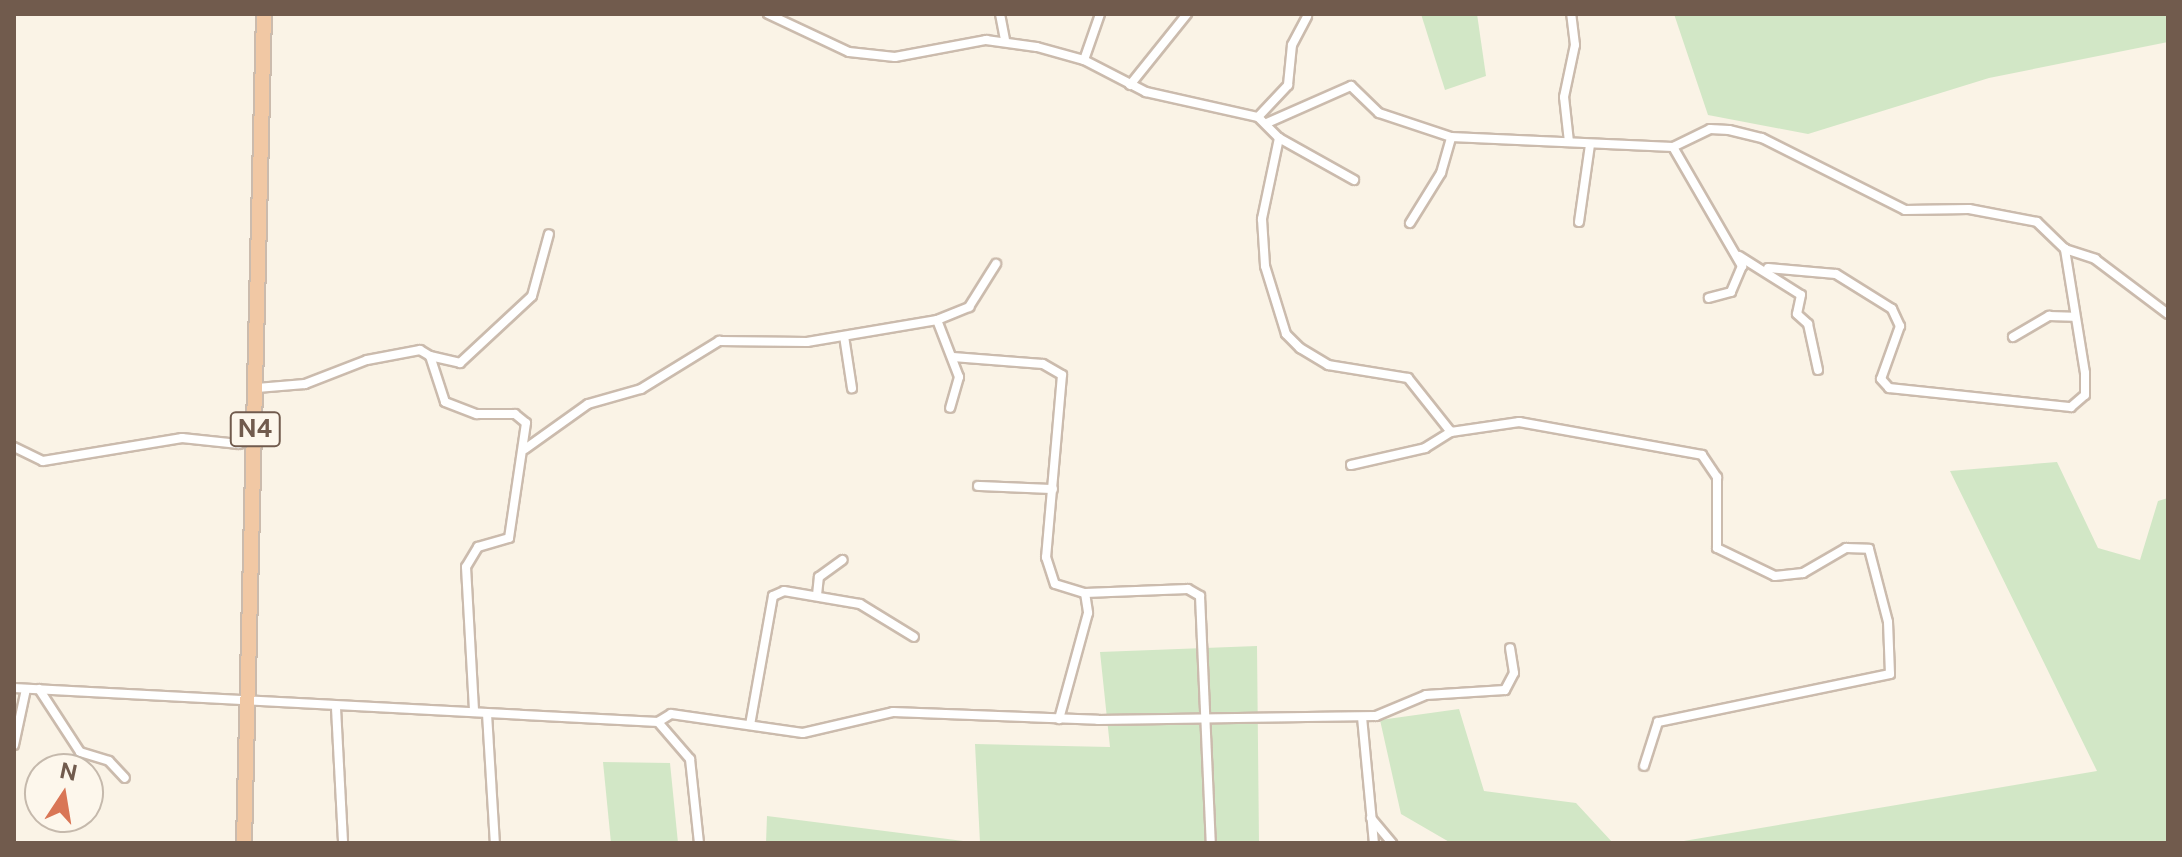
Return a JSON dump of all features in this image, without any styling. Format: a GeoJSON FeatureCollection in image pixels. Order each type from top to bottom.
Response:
{"type":"FeatureCollection","features":[{"type":"Feature","properties":{"kind":"highway","name":"N4"},"geometry":{"type":"LineString","coordinates":[[244,843],[264,14]]}},
{"type":"Feature","properties":{"kind":"street"},"geometry":{"type":"LineString","coordinates":[[768,14],[849,52],[895,57],[1005,40],[1084,60],[1130,85],[1220,114],[1258,117],[1279,138],[1354,180]]}},
{"type":"Feature","properties":{"kind":"street"},"geometry":{"type":"LineString","coordinates":[[1000,14],[1005,40]]}},
{"type":"Feature","properties":{"kind":"street"},"geometry":{"type":"LineString","coordinates":[[1084,60],[1100,14]]}},
{"type":"Feature","properties":{"kind":"street"},"geometry":{"type":"LineString","coordinates":[[1130,85],[1187,14]]}},
{"type":"Feature","properties":{"kind":"street"},"geometry":{"type":"LineString","coordinates":[[1569,142],[1571,14]]}},
{"type":"Feature","properties":{"kind":"street"},"geometry":{"type":"LineString","coordinates":[[1258,117],[1288,85],[1292,45],[1307,17]]}},
{"type":"Feature","properties":{"kind":"street"},"geometry":{"type":"LineString","coordinates":[[1267,123],[1351,86],[1379,113],[1451,137],[1673,147],[1710,129],[1762,138],[1905,210],[2010,213],[2037,222],[2065,249],[2095,259],[2168,314]]}},
{"type":"Feature","properties":{"kind":"street"},"geometry":{"type":"LineString","coordinates":[[1410,223],[1441,173],[1451,137]]}},
{"type":"Feature","properties":{"kind":"street"},"geometry":{"type":"LineString","coordinates":[[1279,138],[1262,219],[1265,266],[1286,334],[1328,365],[1408,378],[1451,432]]}},
{"type":"Feature","properties":{"kind":"street"},"geometry":{"type":"LineString","coordinates":[[1579,222],[1590,145]]}},
{"type":"Feature","properties":{"kind":"street"},"geometry":{"type":"LineString","coordinates":[[1673,147],[1739,256],[1741,280],[1709,298]]}},
{"type":"Feature","properties":{"kind":"street"},"geometry":{"type":"LineString","coordinates":[[257,388],[305,384],[378,358],[420,350],[430,356],[460,363],[532,296],[549,234]]}},
{"type":"Feature","properties":{"kind":"street"},"geometry":{"type":"LineString","coordinates":[[1739,256],[1768,268],[1847,278],[1892,309],[1899,337],[1881,379],[1889,388],[2078,405],[2085,373],[2073,317],[2065,249]]}},
{"type":"Feature","properties":{"kind":"street"},"geometry":{"type":"LineString","coordinates":[[524,450],[588,404],[641,389],[686,354],[719,341],[844,336],[937,320],[969,307],[996,264]]}},
{"type":"Feature","properties":{"kind":"street"},"geometry":{"type":"LineString","coordinates":[[1768,268],[1801,295],[1797,314],[1808,324],[1818,370]]}},
{"type":"Feature","properties":{"kind":"street"},"geometry":{"type":"LineString","coordinates":[[2013,337],[2049,316],[2073,317]]}},
{"type":"Feature","properties":{"kind":"street"},"geometry":{"type":"LineString","coordinates":[[937,320],[953,357],[959,389],[950,408]]}},
{"type":"Feature","properties":{"kind":"street"},"geometry":{"type":"LineString","coordinates":[[844,336],[852,388]]}},
{"type":"Feature","properties":{"kind":"street"},"geometry":{"type":"LineString","coordinates":[[430,356],[445,402],[477,414],[521,417],[524,450],[509,538],[478,547],[466,567],[474,712]]}},
{"type":"Feature","properties":{"kind":"street"},"geometry":{"type":"LineString","coordinates":[[953,357],[1043,364],[1062,375],[1053,489],[1051,572],[1063,590],[1085,593],[1188,589],[1200,596],[1199,692],[1208,716],[1211,843]]}},
{"type":"Feature","properties":{"kind":"street"},"geometry":{"type":"LineString","coordinates":[[1351,465],[1425,448],[1451,432],[1519,422],[1702,455],[1717,477],[1717,548],[1775,576],[1803,573],[1846,548],[1869,549],[1888,622],[1890,674],[1658,722],[1644,766]]}},
{"type":"Feature","properties":{"kind":"street"},"geometry":{"type":"LineString","coordinates":[[14,447],[43,461],[182,438],[239,444],[255,438]]}},
{"type":"Feature","properties":{"kind":"street"},"geometry":{"type":"LineString","coordinates":[[978,486],[1053,489]]}},
{"type":"Feature","properties":{"kind":"street"},"geometry":{"type":"LineString","coordinates":[[817,595],[819,577],[842,560]]}},
{"type":"Feature","properties":{"kind":"street"},"geometry":{"type":"LineString","coordinates":[[1059,719],[1088,613],[1085,593]]}},
{"type":"Feature","properties":{"kind":"street"},"geometry":{"type":"LineString","coordinates":[[750,725],[773,596],[817,595],[876,609],[914,637]]}},
{"type":"Feature","properties":{"kind":"street"},"geometry":{"type":"LineString","coordinates":[[14,688],[249,698],[336,708],[658,722],[671,714],[803,733],[893,712],[1059,719],[1362,717],[1426,695],[1505,690],[1514,673],[1510,648]]}},
{"type":"Feature","properties":{"kind":"street"},"geometry":{"type":"LineString","coordinates":[[14,745],[26,689]]}},
{"type":"Feature","properties":{"kind":"street"},"geometry":{"type":"LineString","coordinates":[[39,689],[80,752],[109,761],[125,778]]}},
{"type":"Feature","properties":{"kind":"street"},"geometry":{"type":"LineString","coordinates":[[336,708],[343,843]]}},
{"type":"Feature","properties":{"kind":"street"},"geometry":{"type":"LineString","coordinates":[[487,714],[495,843]]}},
{"type":"Feature","properties":{"kind":"street"},"geometry":{"type":"LineString","coordinates":[[1362,717],[1374,843]]}},
{"type":"Feature","properties":{"kind":"street"},"geometry":{"type":"LineString","coordinates":[[658,722],[690,759],[699,843]]}},
{"type":"Feature","properties":{"kind":"street"},"geometry":{"type":"LineString","coordinates":[[1371,817],[1392,843]]}},
{"type":"Feature","properties":{"kind":"green space"},"geometry":{"type":"Polygon","coordinates":[[[1421,14],[1477,14],[1486,76],[1445,90],[1421,14]]]}},
{"type":"Feature","properties":{"kind":"green space"},"geometry":{"type":"Polygon","coordinates":[[[1674,14],[2168,14],[2168,42],[1989,78],[1808,134],[1708,115],[1674,14]]]}},
{"type":"Feature","properties":{"kind":"green space"},"geometry":{"type":"Polygon","coordinates":[[[2057,462],[2098,548],[2140,560],[2158,501],[2168,498],[2168,843],[1672,843],[2097,771],[1950,471],[2057,462]]]}},
{"type":"Feature","properties":{"kind":"green space"},"geometry":{"type":"Polygon","coordinates":[[[1257,646],[1259,843],[980,843],[975,744],[1110,747],[1100,652],[1257,646]]]}},
{"type":"Feature","properties":{"kind":"green space"},"geometry":{"type":"Polygon","coordinates":[[[1459,709],[1484,791],[1576,803],[1613,843],[1451,843],[1401,814],[1380,720],[1459,709]]]}},
{"type":"Feature","properties":{"kind":"green space"},"geometry":{"type":"Polygon","coordinates":[[[603,762],[670,763],[678,843],[611,843],[603,762]]]}},
{"type":"Feature","properties":{"kind":"green space"},"geometry":{"type":"Polygon","coordinates":[[[767,816],[979,843],[766,843],[767,816]]]}}]}
